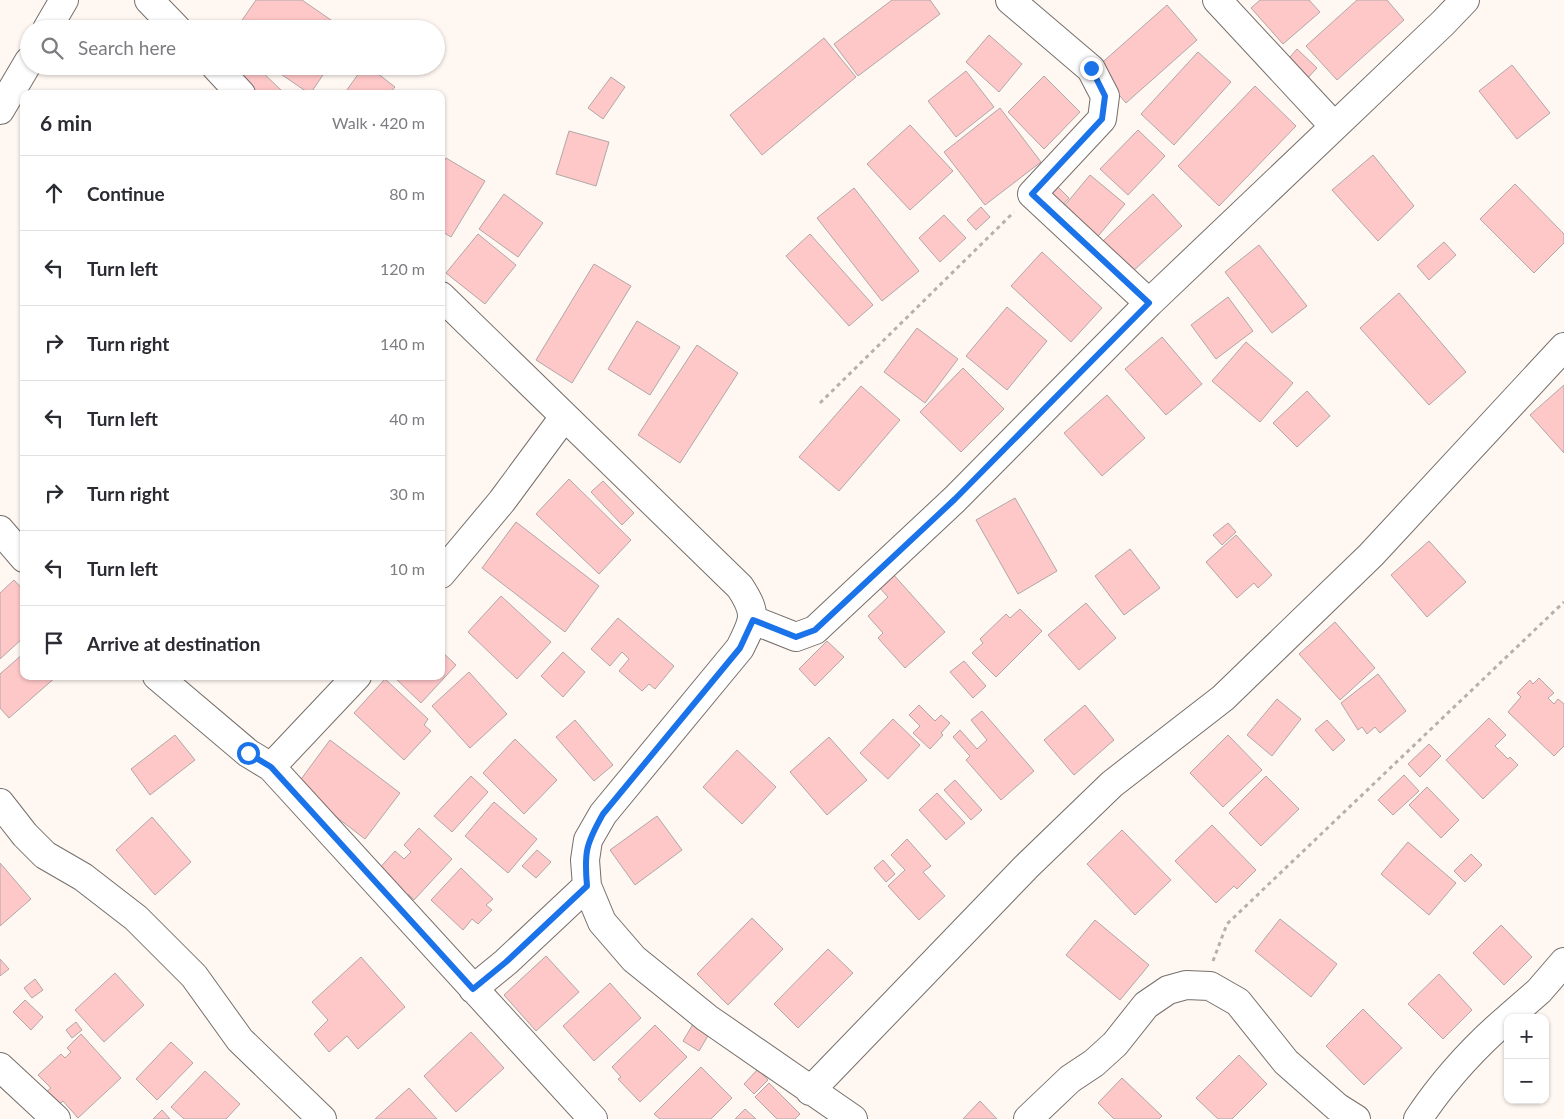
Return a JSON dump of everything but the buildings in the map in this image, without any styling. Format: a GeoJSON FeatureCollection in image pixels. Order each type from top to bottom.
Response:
{"type":"FeatureCollection","features":[{"type":"Feature","properties":{"kind":"street"},"geometry":{"type":"LineString","coordinates":[[52,20],[64,0]]}},
{"type":"Feature","properties":{"kind":"street"},"geometry":{"type":"LineString","coordinates":[[149,0],[168,20]]}},
{"type":"Feature","properties":{"kind":"street"},"geometry":{"type":"LineString","coordinates":[[1010,0],[1091,68],[1105,96],[1102,119],[1032,194],[1149,303]]}},
{"type":"Feature","properties":{"kind":"street"},"geometry":{"type":"LineString","coordinates":[[1217,0],[1334,126]]}},
{"type":"Feature","properties":{"kind":"street"},"geometry":{"type":"LineString","coordinates":[[753,620],[796,637],[815,630],[955,499],[1149,303],[1465,0]]}},
{"type":"Feature","properties":{"kind":"street"},"geometry":{"type":"LineString","coordinates":[[0,110],[20,75]]}},
{"type":"Feature","properties":{"kind":"street"},"geometry":{"type":"LineString","coordinates":[[223,75],[238,90]]}},
{"type":"Feature","properties":{"kind":"street"},"geometry":{"type":"LineString","coordinates":[[445,300],[740,587],[751,604],[753,620],[740,648],[603,814],[588,840],[585,860],[587,886],[602,922],[634,959],[707,1018],[853,1119]]}},
{"type":"Feature","properties":{"kind":"street"},"geometry":{"type":"LineString","coordinates":[[810,1091],[1026,867],[1112,784],[1223,698],[1371,555],[1564,347]]}},
{"type":"Feature","properties":{"kind":"street"},"geometry":{"type":"LineString","coordinates":[[445,569],[502,501],[564,417]]}},
{"type":"Feature","properties":{"kind":"street"},"geometry":{"type":"LineString","coordinates":[[0,530],[20,553]]}},
{"type":"Feature","properties":{"kind":"street"},"geometry":{"type":"LineString","coordinates":[[161,680],[248,753],[271,767],[593,1119]]}},
{"type":"Feature","properties":{"kind":"street"},"geometry":{"type":"LineString","coordinates":[[271,767],[353,680]]}},
{"type":"Feature","properties":{"kind":"street"},"geometry":{"type":"LineString","coordinates":[[0,803],[45,855],[83,877],[136,918],[194,976],[240,1040],[322,1119]]}},
{"type":"Feature","properties":{"kind":"street"},"geometry":{"type":"LineString","coordinates":[[473,989],[506,962],[587,886]]}},
{"type":"Feature","properties":{"kind":"street"},"geometry":{"type":"LineString","coordinates":[[1513,1014],[1539,992],[1564,962]]}},
{"type":"Feature","properties":{"kind":"street"},"geometry":{"type":"LineString","coordinates":[[1028,1119],[1070,1079],[1094,1063],[1115,1044],[1146,1005],[1168,990],[1186,985],[1210,986],[1238,1002],[1286,1062],[1337,1107],[1356,1119]]}},
{"type":"Feature","properties":{"kind":"street"},"geometry":{"type":"LineString","coordinates":[[1418,1119],[1441,1084],[1480,1042],[1504,1021]]}},
{"type":"Feature","properties":{"kind":"street"},"geometry":{"type":"LineString","coordinates":[[0,1067],[56,1119]]}},
{"type":"Feature","properties":{"kind":"path"},"geometry":{"type":"LineString","coordinates":[[820,403],[1032,194]]}},
{"type":"Feature","properties":{"kind":"path"},"geometry":{"type":"LineString","coordinates":[[1210,986],[1213,955],[1227,924],[1564,602]]}},
{"type":"Feature","properties":{"kind":"route"},"geometry":{"type":"LineString","coordinates":[[248,753],[271,767],[473,989],[506,962],[587,886],[585,860],[588,840],[603,814],[740,648],[753,620],[796,637],[815,630],[955,499],[1149,303],[1032,194],[1102,119],[1105,96],[1091,68]]}}]}
